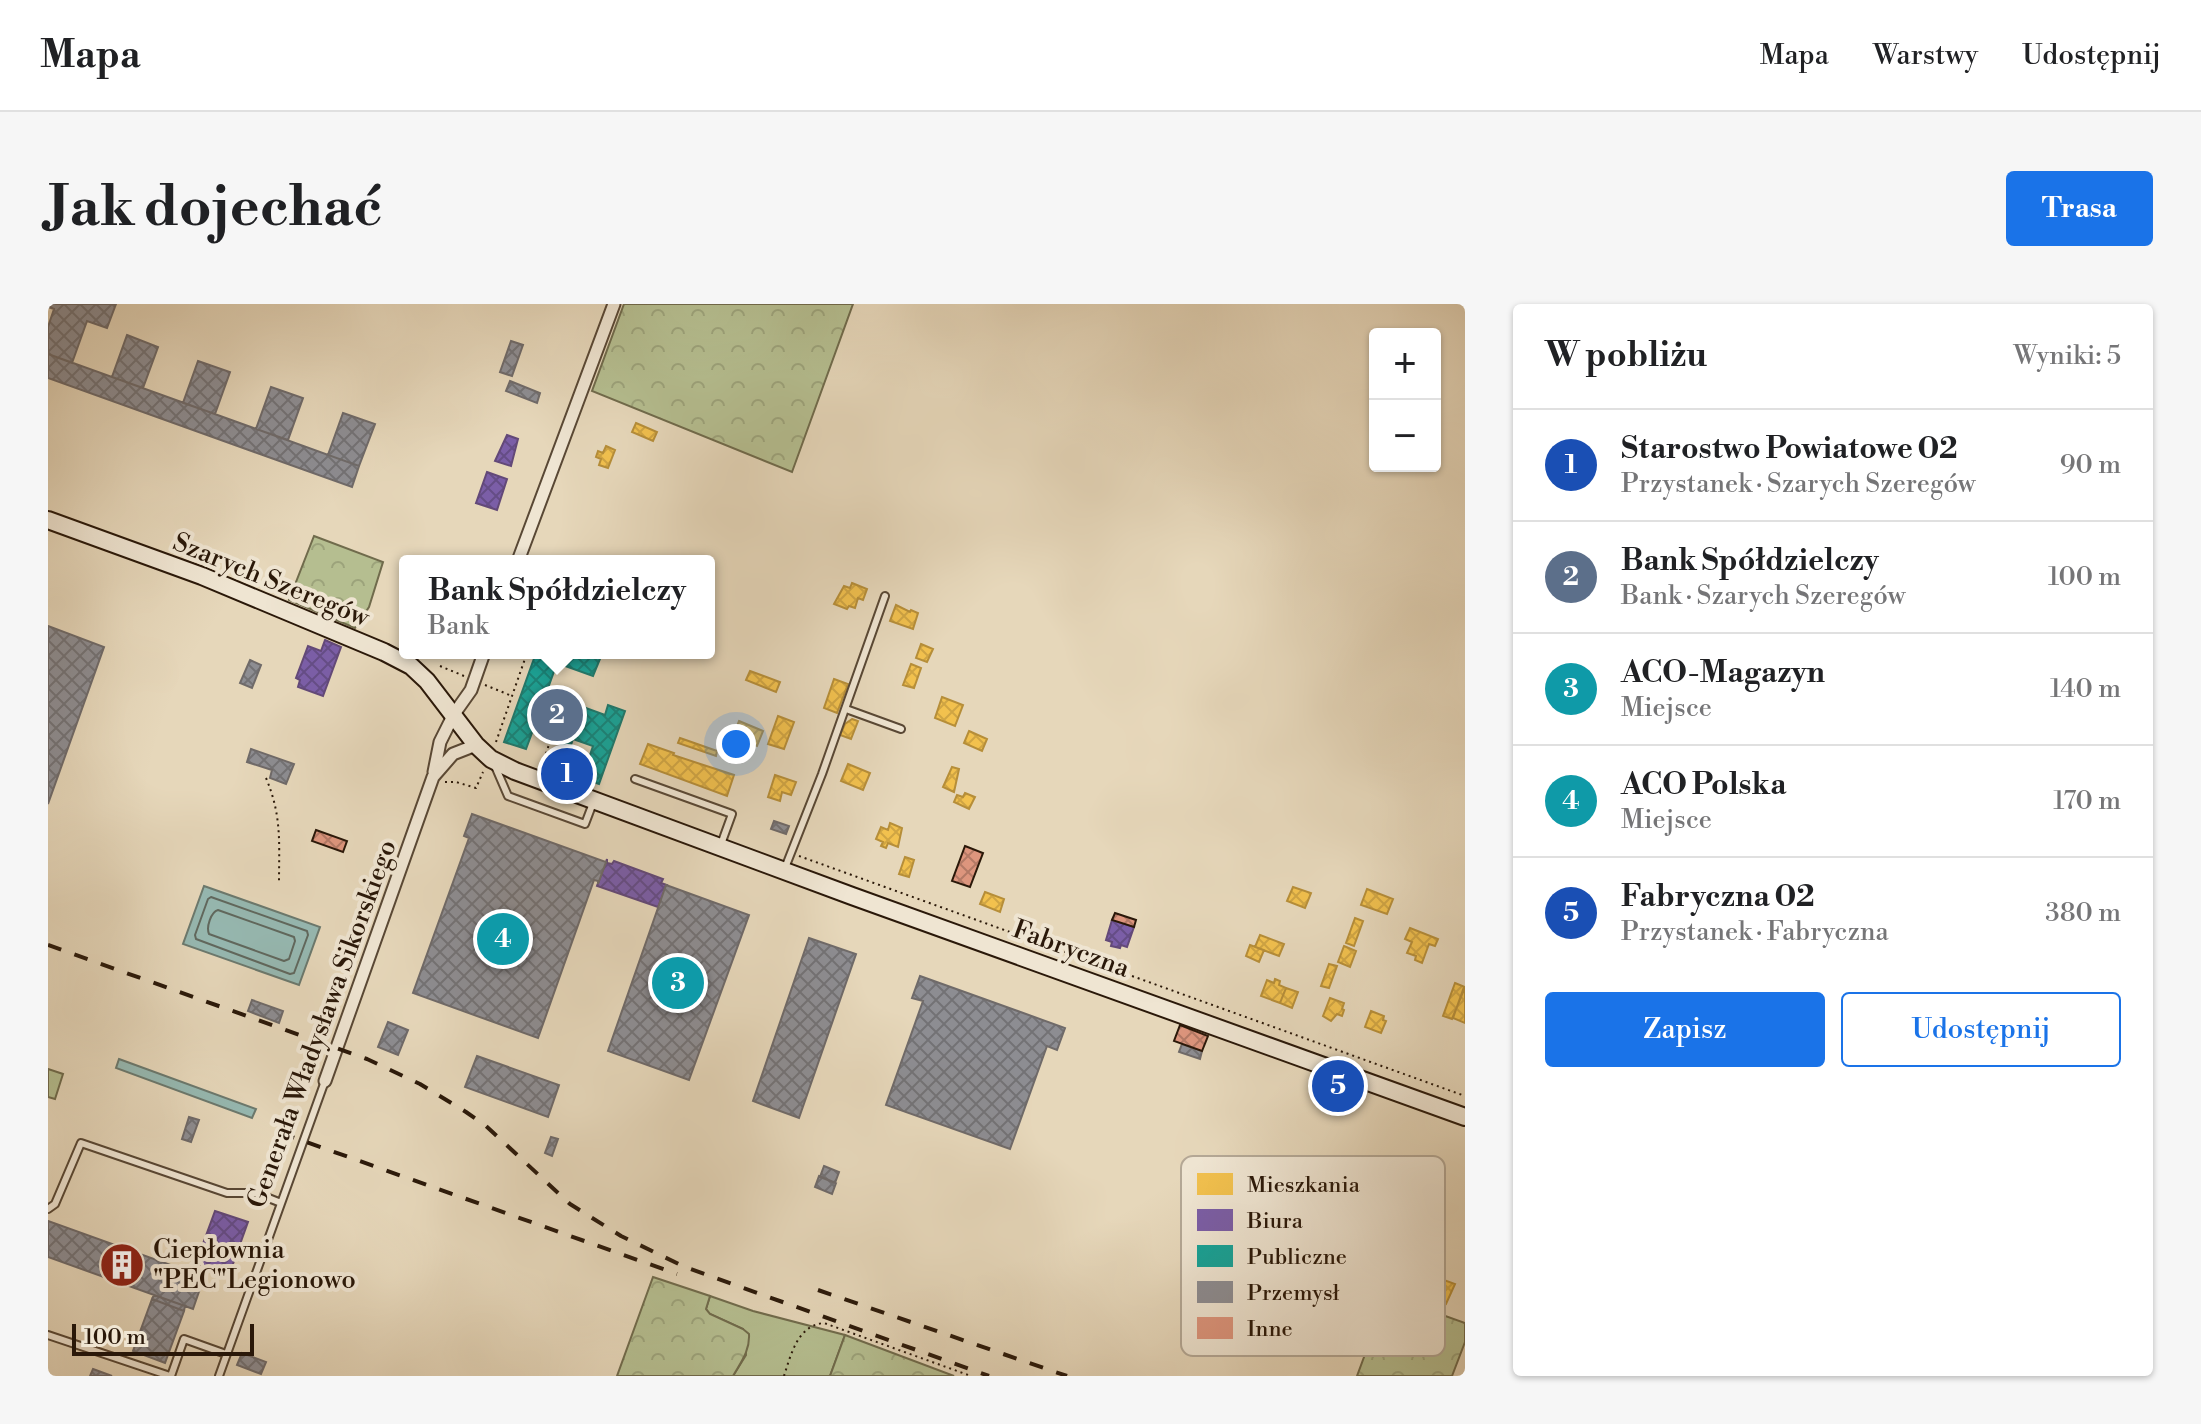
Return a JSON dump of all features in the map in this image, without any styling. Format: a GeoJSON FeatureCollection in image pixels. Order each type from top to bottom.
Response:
{"type":"FeatureCollection","features":[{"type":"Feature","properties":{"kind":"street"},"geometry":{"type":"LineString","coordinates":[[520,555],[614,304]]}},
{"type":"Feature","properties":{"kind":"street","name":"Szarych Szeregów"},"geometry":{"type":"LineString","coordinates":[[48,520],[202,576],[384,652],[411,666],[427,681],[476,745],[492,758],[515,771],[662,825]]}},
{"type":"Feature","properties":{"kind":"street","name":"Generała Władysława Sikorskiego"},"geometry":{"type":"LineString","coordinates":[[437,781],[440,742],[471,690],[482,659]]}},
{"type":"Feature","properties":{"kind":"street","name":"Generała Władysława Sikorskiego"},"geometry":{"type":"LineString","coordinates":[[325,1081],[441,765],[456,752],[476,745]]}},
{"type":"Feature","properties":{"kind":"street","name":"Fabryczna"},"geometry":{"type":"LineString","coordinates":[[662,825],[1465,1117]]}},
{"type":"Feature","properties":{"kind":"lane"},"geometry":{"type":"LineString","coordinates":[[784,871],[885,596]]}},
{"type":"Feature","properties":{"kind":"lane"},"geometry":{"type":"LineString","coordinates":[[846,709],[901,729]]}},
{"type":"Feature","properties":{"kind":"lane"},"geometry":{"type":"LineString","coordinates":[[440,742],[456,752]]}},
{"type":"Feature","properties":{"kind":"lane"},"geometry":{"type":"LineString","coordinates":[[492,758],[508,796],[585,824],[594,800]]}},
{"type":"Feature","properties":{"kind":"lane"},"geometry":{"type":"LineString","coordinates":[[635,779],[732,814],[720,847]]}},
{"type":"Feature","properties":{"kind":"lane","name":"Generała Władysława Sikorskiego"},"geometry":{"type":"LineString","coordinates":[[219,1376],[325,1081]]}},
{"type":"Feature","properties":{"kind":"lane"},"geometry":{"type":"LineString","coordinates":[[48,1209],[55,1204],[81,1143],[227,1193],[256,1193],[281,1203]]}},
{"type":"Feature","properties":{"kind":"lane"},"geometry":{"type":"LineString","coordinates":[[48,1335],[170,1376],[184,1339],[226,1354]]}},
{"type":"Feature","properties":{"kind":"path"},"geometry":{"type":"LineString","coordinates":[[437,781],[476,788],[492,758],[525,659]]}},
{"type":"Feature","properties":{"kind":"path"},"geometry":{"type":"LineString","coordinates":[[547,767],[541,766],[556,724]]}},
{"type":"Feature","properties":{"kind":"path"},"geometry":{"type":"LineString","coordinates":[[266,778],[278,815],[279,883]]}},
{"type":"Feature","properties":{"kind":"path"},"geometry":{"type":"LineString","coordinates":[[791,853],[1465,1096]]}},
{"type":"Feature","properties":{"kind":"path"},"geometry":{"type":"LineString","coordinates":[[784,1376],[790,1354],[803,1331],[813,1324],[824,1323],[971,1376]]}},
{"type":"Feature","properties":{"kind":"green space"},"geometry":{"type":"Polygon","coordinates":[[[624,304],[853,304],[792,472],[592,391],[624,304]]]}},
{"type":"Feature","properties":{"kind":"green space"},"geometry":{"type":"Polygon","coordinates":[[[314,536],[383,562],[369,607],[355,628],[289,600],[314,536]]]}},
{"type":"Feature","properties":{"kind":"green space"},"geometry":{"type":"Polygon","coordinates":[[[48,1069],[63,1074],[55,1099],[48,1097],[48,1069]]]}},
{"type":"Feature","properties":{"kind":"green space"},"geometry":{"type":"Polygon","coordinates":[[[653,1277],[710,1296],[706,1309],[710,1314],[749,1334],[746,1351],[733,1376],[617,1376],[653,1277]]]}},
{"type":"Feature","properties":{"kind":"green space"},"geometry":{"type":"Polygon","coordinates":[[[710,1296],[753,1311],[845,1335],[830,1376],[733,1376],[746,1355],[743,1329],[710,1314],[706,1309],[710,1296]]]}},
{"type":"Feature","properties":{"kind":"green space"},"geometry":{"type":"Polygon","coordinates":[[[1445,1316],[1465,1323],[1465,1342],[1452,1376],[1357,1376],[1364,1356],[1445,1356],[1445,1316]]]}},
{"type":"Feature","properties":{"kind":"green space"},"geometry":{"type":"Polygon","coordinates":[[[845,1335],[954,1376],[830,1376],[845,1335]]]}},
{"type":"Feature","properties":{"kind":"water"},"geometry":{"type":"Polygon","coordinates":[[[204,886],[320,927],[299,985],[183,944],[204,886]]]}},
{"type":"Feature","properties":{"kind":"water"},"geometry":{"type":"Polygon","coordinates":[[[119,1059],[256,1109],[252,1118],[116,1068],[119,1059]]]}},
{"type":"Feature","properties":{"kind":"building: Mieszkania"},"geometry":{"type":"Polygon","coordinates":[[[636,423],[657,432],[653,441],[632,432],[636,423]]]}},
{"type":"Feature","properties":{"kind":"building: Mieszkania"},"geometry":{"type":"Polygon","coordinates":[[[606,446],[615,450],[608,468],[599,465],[601,459],[596,457],[598,451],[603,453],[606,446]]]}},
{"type":"Feature","properties":{"kind":"building: Mieszkania"},"geometry":{"type":"Polygon","coordinates":[[[852,583],[867,589],[863,600],[858,598],[855,608],[849,606],[847,609],[834,604],[844,586],[850,588],[852,583]]]}},
{"type":"Feature","properties":{"kind":"building: Mieszkania"},"geometry":{"type":"Polygon","coordinates":[[[896,605],[918,613],[913,629],[890,621],[896,605]]]}},
{"type":"Feature","properties":{"kind":"building: Mieszkania"},"geometry":{"type":"Polygon","coordinates":[[[921,644],[933,649],[927,662],[916,658],[921,644]]]}},
{"type":"Feature","properties":{"kind":"building: Mieszkania"},"geometry":{"type":"Polygon","coordinates":[[[911,664],[921,668],[914,688],[903,685],[911,664]]]}},
{"type":"Feature","properties":{"kind":"building: Mieszkania"},"geometry":{"type":"Polygon","coordinates":[[[750,671],[780,682],[776,692],[746,680],[750,671]]]}},
{"type":"Feature","properties":{"kind":"building: Mieszkania"},"geometry":{"type":"Polygon","coordinates":[[[834,679],[848,684],[837,713],[824,708],[834,679]]]}},
{"type":"Feature","properties":{"kind":"building: Mieszkania"},"geometry":{"type":"Polygon","coordinates":[[[942,697],[963,705],[955,726],[935,718],[942,697]]]}},
{"type":"Feature","properties":{"kind":"building: Mieszkania"},"geometry":{"type":"Polygon","coordinates":[[[778,716],[794,722],[784,749],[768,744],[778,716]]]}},
{"type":"Feature","properties":{"kind":"building: Mieszkania"},"geometry":{"type":"Polygon","coordinates":[[[852,719],[858,721],[851,739],[840,735],[845,724],[852,719]]]}},
{"type":"Feature","properties":{"kind":"building: Mieszkania"},"geometry":{"type":"Polygon","coordinates":[[[739,721],[763,731],[757,746],[733,736],[739,721]]]}},
{"type":"Feature","properties":{"kind":"building: Mieszkania"},"geometry":{"type":"Polygon","coordinates":[[[969,731],[987,739],[982,751],[964,743],[969,731]]]}},
{"type":"Feature","properties":{"kind":"building: Mieszkania"},"geometry":{"type":"Polygon","coordinates":[[[680,738],[717,751],[716,756],[678,743],[680,738]]]}},
{"type":"Feature","properties":{"kind":"building: Mieszkania"},"geometry":{"type":"Polygon","coordinates":[[[648,744],[734,775],[727,796],[640,764],[648,744]]]}},
{"type":"Feature","properties":{"kind":"building: Mieszkania"},"geometry":{"type":"Polygon","coordinates":[[[848,764],[870,773],[863,790],[841,781],[848,764]]]}},
{"type":"Feature","properties":{"kind":"building: Mieszkania"},"geometry":{"type":"Polygon","coordinates":[[[952,767],[959,769],[954,792],[943,787],[952,767]]]}},
{"type":"Feature","properties":{"kind":"building: Mieszkania"},"geometry":{"type":"Polygon","coordinates":[[[775,775],[796,782],[791,795],[782,792],[780,801],[768,797],[775,775]]]}},
{"type":"Feature","properties":{"kind":"building: Mieszkania"},"geometry":{"type":"Polygon","coordinates":[[[965,793],[975,797],[969,809],[954,802],[957,795],[963,797],[965,793]]]}},
{"type":"Feature","properties":{"kind":"building: Mieszkania"},"geometry":{"type":"Polygon","coordinates":[[[890,823],[902,828],[898,847],[888,843],[886,848],[881,846],[883,842],[876,839],[881,827],[888,830],[890,823]]]}},
{"type":"Feature","properties":{"kind":"building: Mieszkania"},"geometry":{"type":"Polygon","coordinates":[[[905,857],[914,860],[909,877],[899,874],[905,857]]]}},
{"type":"Feature","properties":{"kind":"building: Mieszkania"},"geometry":{"type":"Polygon","coordinates":[[[1293,887],[1311,893],[1305,908],[1287,901],[1293,887]]]}},
{"type":"Feature","properties":{"kind":"building: Mieszkania"},"geometry":{"type":"Polygon","coordinates":[[[1367,889],[1393,899],[1387,914],[1361,905],[1367,889]]]}},
{"type":"Feature","properties":{"kind":"building: Mieszkania"},"geometry":{"type":"Polygon","coordinates":[[[985,892],[1004,899],[1000,912],[980,904],[985,892]]]}},
{"type":"Feature","properties":{"kind":"building: Mieszkania"},"geometry":{"type":"Polygon","coordinates":[[[1355,918],[1363,921],[1354,946],[1346,943],[1355,918]]]}},
{"type":"Feature","properties":{"kind":"building: Mieszkania"},"geometry":{"type":"Polygon","coordinates":[[[1410,928],[1438,939],[1435,946],[1429,944],[1422,963],[1415,960],[1416,956],[1407,953],[1412,942],[1405,939],[1410,928]]]}},
{"type":"Feature","properties":{"kind":"building: Mieszkania"},"geometry":{"type":"Polygon","coordinates":[[[1260,935],[1284,944],[1279,956],[1255,947],[1260,935]]]}},
{"type":"Feature","properties":{"kind":"building: Mieszkania"},"geometry":{"type":"Polygon","coordinates":[[[1250,945],[1264,950],[1259,962],[1246,956],[1250,945]]]}},
{"type":"Feature","properties":{"kind":"building: Mieszkania"},"geometry":{"type":"Polygon","coordinates":[[[1344,946],[1356,951],[1350,967],[1338,962],[1344,946]]]}},
{"type":"Feature","properties":{"kind":"building: Mieszkania"},"geometry":{"type":"Polygon","coordinates":[[[1329,964],[1337,966],[1329,988],[1321,986],[1329,964]]]}},
{"type":"Feature","properties":{"kind":"building: Mieszkania"},"geometry":{"type":"Polygon","coordinates":[[[1275,979],[1286,988],[1280,1003],[1261,996],[1267,980],[1274,983],[1275,979]]]}},
{"type":"Feature","properties":{"kind":"building: Mieszkania"},"geometry":{"type":"Polygon","coordinates":[[[1455,983],[1465,987],[1452,1019],[1443,1016],[1455,983]]]}},
{"type":"Feature","properties":{"kind":"building: Mieszkania"},"geometry":{"type":"Polygon","coordinates":[[[1465,987],[1465,1023],[1453,1018],[1465,987]]]}},
{"type":"Feature","properties":{"kind":"building: Mieszkania"},"geometry":{"type":"Polygon","coordinates":[[[1286,988],[1298,992],[1292,1008],[1280,1003],[1286,988]]]}},
{"type":"Feature","properties":{"kind":"building: Mieszkania"},"geometry":{"type":"Polygon","coordinates":[[[1330,998],[1344,1003],[1342,1016],[1337,1014],[1331,1021],[1323,1016],[1330,998]]]}},
{"type":"Feature","properties":{"kind":"building: Mieszkania"},"geometry":{"type":"Polygon","coordinates":[[[1371,1011],[1384,1016],[1383,1020],[1386,1021],[1381,1033],[1365,1027],[1371,1011]]]}},
{"type":"Feature","properties":{"kind":"building: Mieszkania"},"geometry":{"type":"Polygon","coordinates":[[[1445,1280],[1455,1284],[1445,1304],[1445,1280]]]}},
{"type":"Feature","properties":{"kind":"building: Biura"},"geometry":{"type":"Polygon","coordinates":[[[507,435],[518,439],[511,466],[495,461],[507,435]]]}},
{"type":"Feature","properties":{"kind":"building: Biura"},"geometry":{"type":"Polygon","coordinates":[[[487,472],[507,479],[497,510],[476,503],[487,472]]]}},
{"type":"Feature","properties":{"kind":"building: Biura"},"geometry":{"type":"Polygon","coordinates":[[[325,640],[341,647],[323,696],[298,687],[300,680],[296,678],[308,646],[321,651],[325,640]]]}},
{"type":"Feature","properties":{"kind":"building: Biura"},"geometry":{"type":"Polygon","coordinates":[[[607,859],[607,863],[614,861],[663,879],[661,883],[667,885],[658,907],[597,886],[607,859]]]}},
{"type":"Feature","properties":{"kind":"building: Biura"},"geometry":{"type":"Polygon","coordinates":[[[1112,920],[1134,927],[1127,947],[1111,946],[1112,942],[1106,940],[1112,920]]]}},
{"type":"Feature","properties":{"kind":"building: Biura"},"geometry":{"type":"Polygon","coordinates":[[[215,1211],[248,1222],[229,1275],[196,1263],[215,1211]]]}},
{"type":"Feature","properties":{"kind":"building: Publiczne"},"geometry":{"type":"Polygon","coordinates":[[[534,659],[600,659],[593,676],[557,663],[541,708],[570,718],[575,704],[605,715],[608,705],[625,711],[599,784],[581,778],[583,774],[554,764],[568,724],[539,714],[526,749],[504,742],[534,659]],[[573,739],[567,757],[587,764],[593,746],[573,739]]]}},
{"type":"Feature","properties":{"kind":"building: Przemysł"},"geometry":{"type":"Polygon","coordinates":[[[48,304],[116,304],[107,328],[87,321],[72,363],[48,354],[48,327],[54,309],[48,304]]]}},
{"type":"Feature","properties":{"kind":"building: Przemysł"},"geometry":{"type":"Polygon","coordinates":[[[127,335],[158,347],[143,388],[112,377],[127,335]]]}},
{"type":"Feature","properties":{"kind":"building: Przemysł"},"geometry":{"type":"Polygon","coordinates":[[[511,341],[523,345],[512,376],[500,372],[511,341]]]}},
{"type":"Feature","properties":{"kind":"building: Przemysł"},"geometry":{"type":"Polygon","coordinates":[[[48,354],[359,466],[352,487],[48,378],[48,354]]]}},
{"type":"Feature","properties":{"kind":"building: Przemysł"},"geometry":{"type":"Polygon","coordinates":[[[198,361],[230,372],[215,414],[183,403],[198,361]]]}},
{"type":"Feature","properties":{"kind":"building: Przemysł"},"geometry":{"type":"Polygon","coordinates":[[[510,381],[540,393],[537,403],[506,391],[510,381]]]}},
{"type":"Feature","properties":{"kind":"building: Przemysł"},"geometry":{"type":"Polygon","coordinates":[[[271,387],[303,398],[288,440],[256,429],[271,387]]]}},
{"type":"Feature","properties":{"kind":"building: Przemysł"},"geometry":{"type":"Polygon","coordinates":[[[343,413],[375,424],[359,466],[328,455],[343,413]]]}},
{"type":"Feature","properties":{"kind":"building: Przemysł"},"geometry":{"type":"Polygon","coordinates":[[[48,626],[104,647],[48,804],[48,626]]]}},
{"type":"Feature","properties":{"kind":"building: Przemysł"},"geometry":{"type":"Polygon","coordinates":[[[250,660],[261,665],[252,688],[240,683],[250,660]]]}},
{"type":"Feature","properties":{"kind":"building: Przemysł"},"geometry":{"type":"Polygon","coordinates":[[[251,749],[294,764],[286,784],[270,778],[272,770],[247,762],[251,749]]]}},
{"type":"Feature","properties":{"kind":"building: Przemysł"},"geometry":{"type":"Polygon","coordinates":[[[472,814],[606,862],[598,884],[594,880],[538,1038],[413,993],[469,838],[464,836],[472,814]]]}},
{"type":"Feature","properties":{"kind":"building: Przemysł"},"geometry":{"type":"Polygon","coordinates":[[[774,821],[789,826],[786,834],[771,829],[774,821]]]}},
{"type":"Feature","properties":{"kind":"building: Przemysł"},"geometry":{"type":"Polygon","coordinates":[[[666,885],[749,915],[689,1080],[608,1051],[666,885]]]}},
{"type":"Feature","properties":{"kind":"building: Przemysł"},"geometry":{"type":"Polygon","coordinates":[[[809,938],[856,954],[799,1118],[753,1101],[809,938]]]}},
{"type":"Feature","properties":{"kind":"building: Przemysł"},"geometry":{"type":"Polygon","coordinates":[[[920,976],[1065,1028],[1057,1050],[1047,1046],[1010,1149],[886,1105],[923,1001],[912,998],[920,976]]]}},
{"type":"Feature","properties":{"kind":"building: Przemysł"},"geometry":{"type":"Polygon","coordinates":[[[252,1000],[283,1011],[279,1023],[248,1011],[252,1000]]]}},
{"type":"Feature","properties":{"kind":"building: Przemysł"},"geometry":{"type":"Polygon","coordinates":[[[388,1022],[408,1030],[398,1055],[378,1047],[388,1022]]]}},
{"type":"Feature","properties":{"kind":"building: Przemysł"},"geometry":{"type":"Polygon","coordinates":[[[1182,1044],[1202,1051],[1200,1059],[1179,1052],[1182,1044]]]}},
{"type":"Feature","properties":{"kind":"building: Przemysł"},"geometry":{"type":"Polygon","coordinates":[[[477,1056],[559,1085],[548,1117],[465,1087],[477,1056]]]}},
{"type":"Feature","properties":{"kind":"building: Przemysł"},"geometry":{"type":"Polygon","coordinates":[[[189,1117],[199,1120],[191,1142],[182,1139],[189,1117]]]}},
{"type":"Feature","properties":{"kind":"building: Przemysł"},"geometry":{"type":"Polygon","coordinates":[[[551,1137],[558,1139],[552,1156],[545,1153],[551,1137]]]}},
{"type":"Feature","properties":{"kind":"building: Przemysł"},"geometry":{"type":"Polygon","coordinates":[[[824,1166],[839,1172],[835,1183],[820,1177],[824,1166]]]}},
{"type":"Feature","properties":{"kind":"building: Przemysł"},"geometry":{"type":"Polygon","coordinates":[[[819,1176],[836,1183],[832,1194],[815,1187],[819,1176]]]}},
{"type":"Feature","properties":{"kind":"building: Przemysł","name":"Ciepłownia \"PEC\"Legionowo"},"geometry":{"type":"Polygon","coordinates":[[[48,1221],[204,1277],[193,1309],[48,1257],[48,1221]]]}},
{"type":"Feature","properties":{"kind":"building: Przemysł"},"geometry":{"type":"Polygon","coordinates":[[[154,1295],[185,1306],[184,1311],[152,1299],[154,1295]]]}},
{"type":"Feature","properties":{"kind":"building: Przemysł"},"geometry":{"type":"Polygon","coordinates":[[[152,1299],[184,1311],[165,1363],[133,1351],[152,1299]]]}},
{"type":"Feature","properties":{"kind":"building: Przemysł"},"geometry":{"type":"Polygon","coordinates":[[[242,1353],[266,1362],[261,1374],[237,1365],[242,1353]]]}},
{"type":"Feature","properties":{"kind":"building: Przemysł"},"geometry":{"type":"Polygon","coordinates":[[[93,1369],[112,1376],[90,1376],[93,1369]]]}},
{"type":"Feature","properties":{"kind":"building: Inne"},"geometry":{"type":"Polygon","coordinates":[[[316,830],[347,841],[343,852],[312,841],[316,830]]]}},
{"type":"Feature","properties":{"kind":"building: Inne"},"geometry":{"type":"Polygon","coordinates":[[[965,846],[983,853],[970,887],[952,881],[965,846]]]}},
{"type":"Feature","properties":{"kind":"building: Inne"},"geometry":{"type":"Polygon","coordinates":[[[1115,913],[1136,920],[1134,927],[1112,920],[1115,913]]]}},
{"type":"Feature","properties":{"kind":"building: Inne"},"geometry":{"type":"Polygon","coordinates":[[[1180,1025],[1208,1036],[1202,1051],[1174,1041],[1180,1025]]]}},
{"type":"Feature","properties":{"kind":"railway"},"geometry":{"type":"LineString","coordinates":[[48,945],[367,1059],[420,1084],[466,1112],[486,1126],[570,1204],[621,1236],[685,1267],[989,1376]]}},
{"type":"Feature","properties":{"kind":"railway"},"geometry":{"type":"LineString","coordinates":[[281,1133],[677,1274]]}},
{"type":"Feature","properties":{"kind":"railway"},"geometry":{"type":"LineString","coordinates":[[818,1290],[1067,1376]]}},
{"type":"Feature","properties":{"kind":"place","name":"Bank Spółdzielczy"},"geometry":{"type":"Point","coordinates":[557,715]}},
{"type":"Feature","properties":{"kind":"place","name":"Starostwo Powiatowe 02"},"geometry":{"type":"Point","coordinates":[567,774]}},
{"type":"Feature","properties":{"kind":"place","name":"ACO Polska"},"geometry":{"type":"Point","coordinates":[503,939]}},
{"type":"Feature","properties":{"kind":"place","name":"ACO-Magazyn"},"geometry":{"type":"Point","coordinates":[678,983]}},
{"type":"Feature","properties":{"kind":"place","name":"Fabryczna 02"},"geometry":{"type":"Point","coordinates":[1338,1086]}},
{"type":"Feature","properties":{"kind":"place","name":"Ciepłownia \"PEC\"Legionowo"},"geometry":{"type":"Point","coordinates":[122,1265]}}]}
